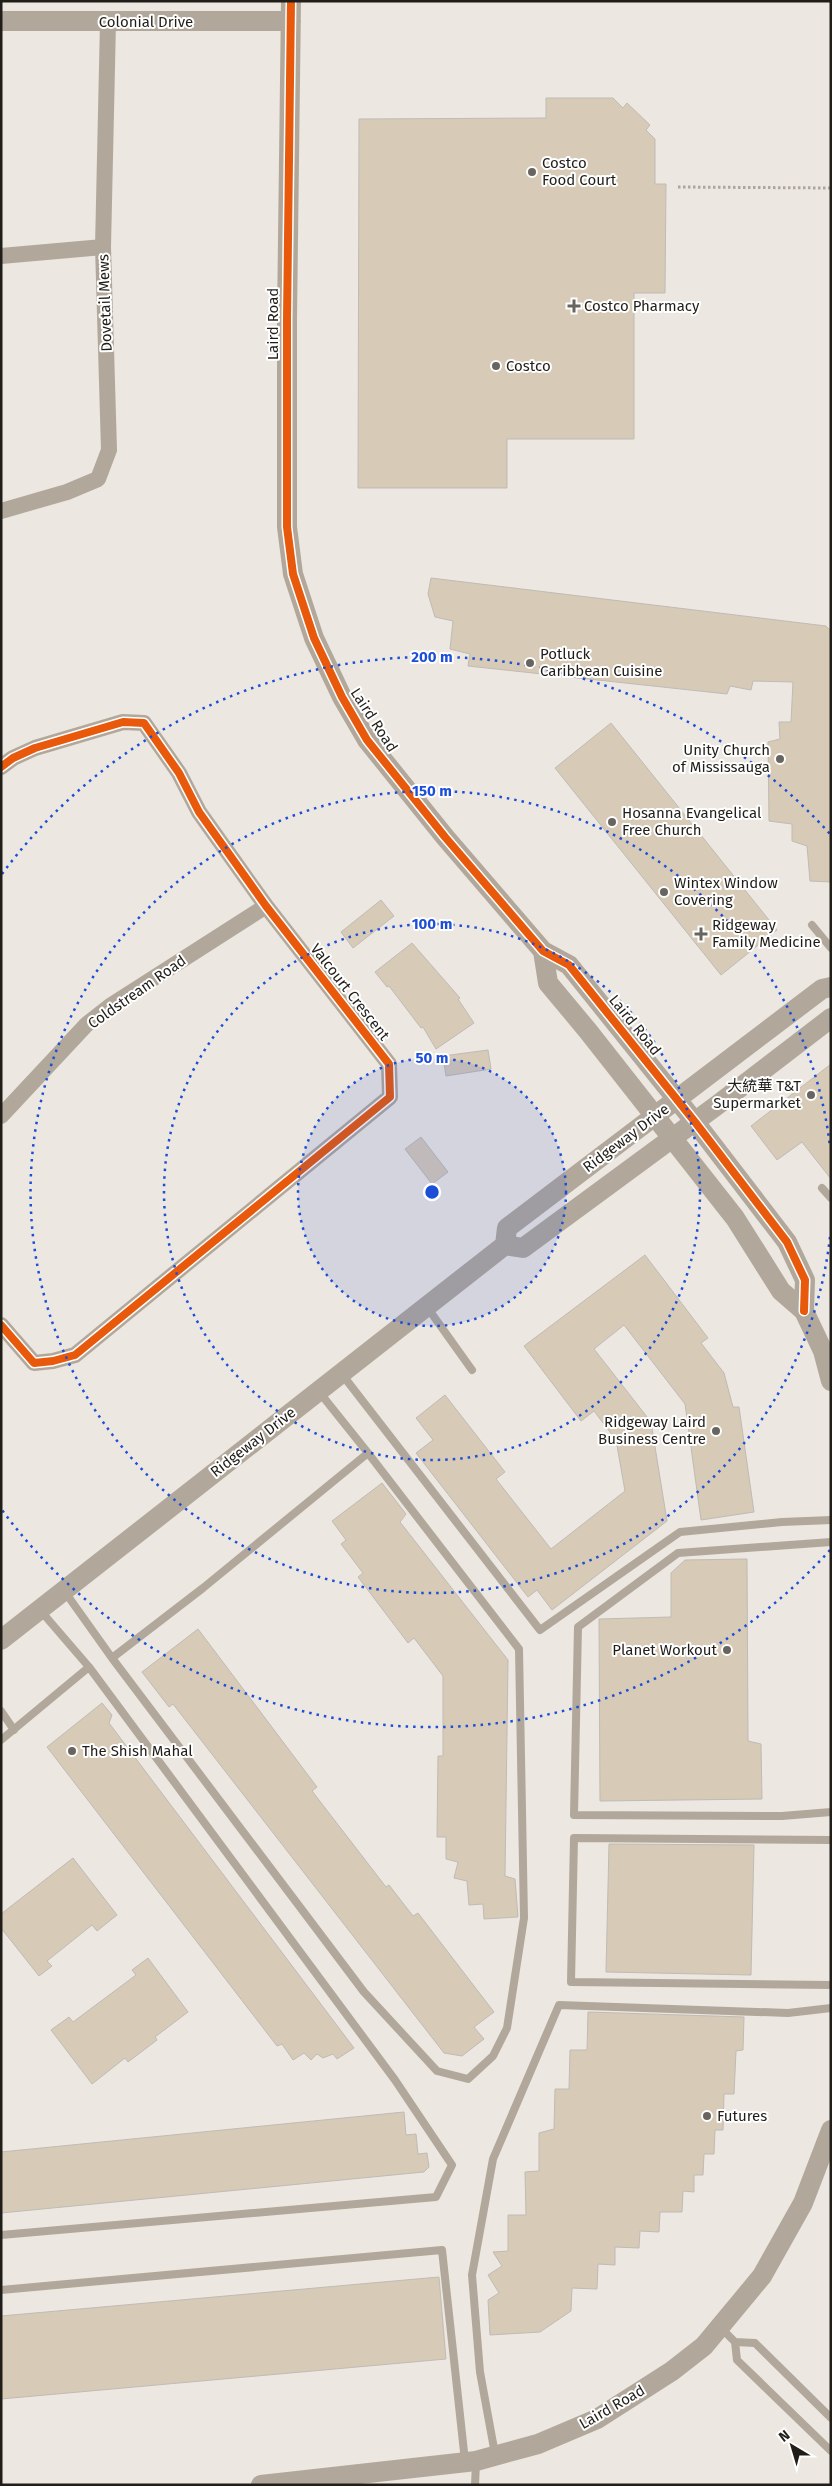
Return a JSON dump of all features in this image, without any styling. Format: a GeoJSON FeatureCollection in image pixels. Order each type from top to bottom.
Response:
{"type":"FeatureCollection","features":[{"type":"Feature","properties":{"kind":"street","name":"Colonial Drive"},"geometry":{"type":"LineString","coordinates":[[1,21],[108,22],[291,11]]}},
{"type":"Feature","properties":{"kind":"street","name":"Laird Road"},"geometry":{"type":"LineString","coordinates":[[291,11],[287,319],[287,527],[293,574],[314,638],[342,697],[367,740],[445,838],[543,952],[570,965],[788,1242],[805,1280],[804,1312]]}},
{"type":"Feature","properties":{"kind":"street","name":"Dovetail Mews"},"geometry":{"type":"LineString","coordinates":[[1,511],[67,492],[98,479],[109,450],[103,247],[108,22]]}},
{"type":"Feature","properties":{"kind":"street"},"geometry":{"type":"LineString","coordinates":[[1,256],[103,247]]}},
{"type":"Feature","properties":{"kind":"street","name":"Valcourt Crescent"},"geometry":{"type":"LineString","coordinates":[[1,767],[13,758],[36,748],[123,722],[144,723],[179,773],[198,812],[266,906],[389,1064],[390,1097],[76,1355],[54,1361],[34,1363],[1,1325]]}},
{"type":"Feature","properties":{"kind":"street","name":"Coldstream Road"},"geometry":{"type":"LineString","coordinates":[[1,1116],[87,1024],[110,1006],[266,906]]}},
{"type":"Feature","properties":{"kind":"street","name":"Laird Road"},"geometry":{"type":"LineString","coordinates":[[543,952],[548,983],[656,1116],[735,1218],[781,1291],[804,1312],[822,1351],[831,1381]]}},
{"type":"Feature","properties":{"kind":"street","name":"Ridgeway Drive"},"geometry":{"type":"LineString","coordinates":[[1,1640],[505,1245],[507,1228],[822,990],[831,987]]}},
{"type":"Feature","properties":{"kind":"street","name":"Ridgeway Drive"},"geometry":{"type":"LineString","coordinates":[[505,1245],[524,1248],[695,1122],[831,1018]]}},
{"type":"Feature","properties":{"kind":"street","name":"Laird Road"},"geometry":{"type":"LineString","coordinates":[[261,2485],[479,2460],[538,2444],[597,2419],[672,2371],[704,2346],[720,2327],[767,2268],[803,2203],[831,2130]]}},
{"type":"Feature","properties":{"kind":"lane"},"geometry":{"type":"LineString","coordinates":[[812,924],[831,948]]}},
{"type":"Feature","properties":{"kind":"lane"},"geometry":{"type":"LineString","coordinates":[[822,1188],[831,1198]]}},
{"type":"Feature","properties":{"kind":"lane"},"geometry":{"type":"LineString","coordinates":[[427,1306],[472,1370]]}},
{"type":"Feature","properties":{"kind":"lane"},"geometry":{"type":"LineString","coordinates":[[341,1373],[540,1630],[680,1532],[782,1522],[831,1520]]}},
{"type":"Feature","properties":{"kind":"lane"},"geometry":{"type":"LineString","coordinates":[[64,1591],[112,1658],[364,1992],[437,2071],[468,2079],[493,2056],[507,2028],[524,1918],[519,1649],[318,1391]]}},
{"type":"Feature","properties":{"kind":"lane"},"geometry":{"type":"LineString","coordinates":[[112,1658],[203,1588],[368,1453]]}},
{"type":"Feature","properties":{"kind":"lane"},"geometry":{"type":"LineString","coordinates":[[831,1542],[678,1553],[578,1627],[574,1815],[782,1816],[831,1812]]}},
{"type":"Feature","properties":{"kind":"lane"},"geometry":{"type":"LineString","coordinates":[[1,2235],[436,2197],[452,2165],[395,2080],[89,1667],[40,1610]]}},
{"type":"Feature","properties":{"kind":"lane"},"geometry":{"type":"LineString","coordinates":[[1,1740],[89,1667]]}},
{"type":"Feature","properties":{"kind":"lane"},"geometry":{"type":"LineString","coordinates":[[1,1712],[14,1730]]}},
{"type":"Feature","properties":{"kind":"lane"},"geometry":{"type":"LineString","coordinates":[[831,1840],[574,1838],[571,1982],[831,1984]]}},
{"type":"Feature","properties":{"kind":"lane"},"geometry":{"type":"LineString","coordinates":[[476,2484],[479,2460],[480,2372],[472,2275],[493,2159],[559,2005],[788,2013],[831,2008]]}},
{"type":"Feature","properties":{"kind":"lane"},"geometry":{"type":"LineString","coordinates":[[1,2290],[442,2250],[479,2460]]}},
{"type":"Feature","properties":{"kind":"lane"},"geometry":{"type":"LineString","coordinates":[[720,2327],[735,2342],[737,2360],[831,2451]]}},
{"type":"Feature","properties":{"kind":"lane"},"geometry":{"type":"LineString","coordinates":[[735,2342],[755,2343],[831,2418]]}},
{"type":"Feature","properties":{"kind":"path"},"geometry":{"type":"LineString","coordinates":[[678,187],[831,188]]}},
{"type":"Feature","properties":{"kind":"building","name":"Costco"},"geometry":{"type":"Polygon","coordinates":[[[546,98],[613,98],[623,108],[627,103],[650,125],[646,130],[655,139],[655,184],[666,184],[665,293],[634,293],[634,439],[507,439],[507,488],[358,488],[359,119],[546,118],[546,98]]]}},
{"type":"Feature","properties":{"kind":"building"},"geometry":{"type":"Polygon","coordinates":[[[431,578],[826,626],[831,631],[831,882],[810,881],[807,846],[792,841],[792,824],[769,821],[768,742],[780,739],[779,722],[791,722],[793,682],[753,681],[751,690],[730,686],[727,694],[468,666],[470,654],[450,649],[453,621],[435,617],[428,594],[431,578]]]}},
{"type":"Feature","properties":{"kind":"building"},"geometry":{"type":"Polygon","coordinates":[[[611,723],[777,930],[721,975],[555,768],[611,723]]]}},
{"type":"Feature","properties":{"kind":"building"},"geometry":{"type":"Polygon","coordinates":[[[381,900],[394,916],[353,948],[341,932],[381,900]]]}},
{"type":"Feature","properties":{"kind":"building"},"geometry":{"type":"Polygon","coordinates":[[[412,943],[460,998],[458,999],[474,1023],[436,1049],[423,1027],[421,1028],[389,986],[387,987],[375,972],[412,943]]]}},
{"type":"Feature","properties":{"kind":"building"},"geometry":{"type":"Polygon","coordinates":[[[488,1050],[491,1069],[446,1076],[443,1056],[488,1050]]]}},
{"type":"Feature","properties":{"kind":"building","name":"大統華 T&T Supermarket"},"geometry":{"type":"Polygon","coordinates":[[[831,1064],[831,1179],[802,1142],[777,1160],[751,1126],[831,1064]]]}},
{"type":"Feature","properties":{"kind":"building"},"geometry":{"type":"Polygon","coordinates":[[[421,1137],[448,1172],[432,1184],[405,1149],[421,1137]]]}},
{"type":"Feature","properties":{"kind":"building","name":"Ridgeway Laird Business Centre"},"geometry":{"type":"Polygon","coordinates":[[[645,1255],[708,1338],[701,1343],[724,1373],[733,1407],[739,1407],[754,1512],[701,1520],[685,1404],[624,1325],[594,1349],[651,1422],[667,1521],[552,1610],[537,1590],[528,1597],[416,1453],[433,1440],[416,1418],[445,1395],[505,1472],[496,1479],[551,1549],[625,1491],[616,1440],[594,1411],[581,1421],[524,1346],[645,1255]]]}},
{"type":"Feature","properties":{"kind":"building"},"geometry":{"type":"Polygon","coordinates":[[[382,1483],[406,1514],[400,1522],[508,1660],[505,1876],[515,1879],[518,1917],[484,1919],[483,1904],[469,1905],[467,1881],[454,1878],[458,1862],[446,1859],[446,1837],[437,1837],[438,1756],[443,1756],[443,1676],[414,1638],[408,1643],[358,1577],[363,1573],[341,1544],[346,1540],[332,1521],[382,1483]]]}},
{"type":"Feature","properties":{"kind":"building"},"geometry":{"type":"Polygon","coordinates":[[[747,1559],[748,1741],[761,1744],[762,1799],[600,1801],[599,1619],[671,1617],[671,1573],[685,1560],[747,1559]]]}},
{"type":"Feature","properties":{"kind":"building"},"geometry":{"type":"Polygon","coordinates":[[[198,1629],[317,1787],[312,1791],[386,1887],[389,1885],[413,1916],[418,1913],[494,2012],[474,2027],[484,2039],[462,2056],[444,2053],[173,1704],[169,1707],[142,1672],[198,1629]]]}},
{"type":"Feature","properties":{"kind":"building"},"geometry":{"type":"Polygon","coordinates":[[[102,1703],[112,1715],[109,1723],[354,2048],[337,2059],[333,2054],[323,2058],[317,2054],[311,2060],[304,2053],[293,2060],[282,2044],[277,2046],[47,1747],[102,1703]]]}},
{"type":"Feature","properties":{"kind":"building"},"geometry":{"type":"Polygon","coordinates":[[[609,1844],[754,1845],[751,1975],[606,1972],[609,1844]]]}},
{"type":"Feature","properties":{"kind":"building"},"geometry":{"type":"Polygon","coordinates":[[[73,1858],[117,1915],[97,1931],[92,1925],[47,1961],[52,1966],[39,1976],[1,1928],[1,1914],[73,1858]]]}},
{"type":"Feature","properties":{"kind":"building"},"geometry":{"type":"Polygon","coordinates":[[[148,1958],[188,2012],[155,2037],[157,2040],[128,2062],[125,2058],[92,2084],[51,2030],[69,2017],[73,2022],[136,1975],[132,1970],[148,1958]]]}},
{"type":"Feature","properties":{"kind":"building"},"geometry":{"type":"Polygon","coordinates":[[[588,2012],[744,2017],[743,2050],[736,2051],[734,2094],[724,2094],[723,2130],[715,2130],[714,2154],[704,2154],[703,2175],[694,2175],[694,2192],[683,2191],[682,2212],[660,2212],[659,2232],[640,2231],[639,2248],[615,2247],[615,2265],[598,2264],[597,2289],[572,2288],[571,2311],[540,2332],[490,2335],[488,2300],[499,2293],[488,2275],[502,2266],[493,2252],[508,2251],[508,2215],[526,2215],[525,2172],[539,2171],[539,2133],[554,2129],[555,2089],[569,2089],[570,2050],[587,2050],[588,2012]]]}},
{"type":"Feature","properties":{"kind":"building"},"geometry":{"type":"Polygon","coordinates":[[[404,2112],[406,2135],[416,2134],[418,2154],[427,2153],[429,2167],[424,2172],[1,2213],[1,2152],[404,2112]]]}},
{"type":"Feature","properties":{"kind":"building"},"geometry":{"type":"Polygon","coordinates":[[[439,2277],[446,2359],[1,2399],[1,2316],[439,2277]]]}},
{"type":"Feature","properties":{"kind":"cycle path"},"geometry":{"type":"LineString","coordinates":[[291,1],[287,319],[287,527],[293,574],[314,638],[342,697],[367,740],[445,837],[543,951],[569,965],[695,1122],[787,1242],[805,1280],[804,1311]]}},
{"type":"Feature","properties":{"kind":"cycle path"},"geometry":{"type":"LineString","coordinates":[[1,767],[13,758],[35,748],[123,722],[144,723],[179,773],[199,812],[266,906],[389,1064],[390,1097],[75,1355],[53,1361],[34,1363],[1,1325]]}},
{"type":"Feature","properties":{"kind":"place","name":"Costco Food Court"},"geometry":{"type":"Point","coordinates":[532,172]}},
{"type":"Feature","properties":{"kind":"place","name":"Costco Pharmacy"},"geometry":{"type":"Point","coordinates":[574,306]}},
{"type":"Feature","properties":{"kind":"place","name":"Costco"},"geometry":{"type":"Point","coordinates":[496,366]}},
{"type":"Feature","properties":{"kind":"place","name":"Potluck Caribbean Cuisine"},"geometry":{"type":"Point","coordinates":[530,663]}},
{"type":"Feature","properties":{"kind":"place","name":"Unity Church of Mississauga"},"geometry":{"type":"Point","coordinates":[780,759]}},
{"type":"Feature","properties":{"kind":"place","name":"Hosanna Evangelical Free Church"},"geometry":{"type":"Point","coordinates":[612,822]}},
{"type":"Feature","properties":{"kind":"place","name":"Wintex Window Covering"},"geometry":{"type":"Point","coordinates":[664,892]}},
{"type":"Feature","properties":{"kind":"place","name":"Ridgeway Family Medicine"},"geometry":{"type":"Point","coordinates":[701,934]}},
{"type":"Feature","properties":{"kind":"place","name":"大統華 T&T Supermarket"},"geometry":{"type":"Point","coordinates":[811,1095]}},
{"type":"Feature","properties":{"kind":"place","name":"Ridgeway Laird Business Centre"},"geometry":{"type":"Point","coordinates":[716,1431]}},
{"type":"Feature","properties":{"kind":"place","name":"Planet Workout"},"geometry":{"type":"Point","coordinates":[727,1650]}},
{"type":"Feature","properties":{"kind":"place","name":"The Shish Mahal"},"geometry":{"type":"Point","coordinates":[72,1751]}},
{"type":"Feature","properties":{"kind":"place","name":"Futures"},"geometry":{"type":"Point","coordinates":[707,2116]}}]}
